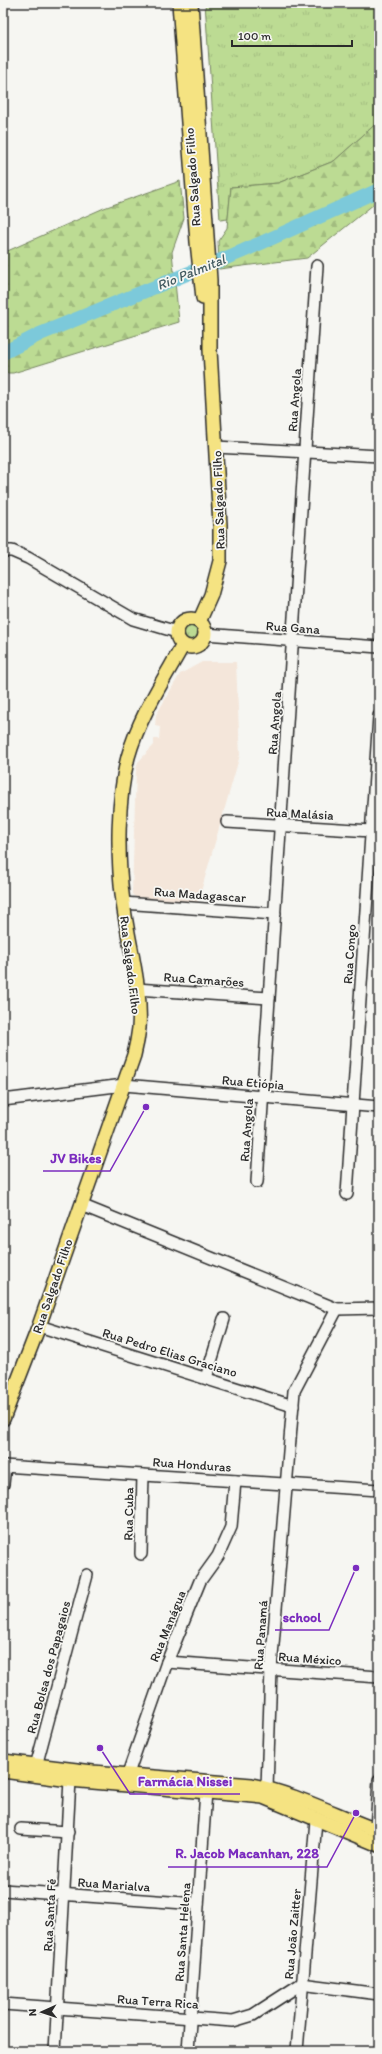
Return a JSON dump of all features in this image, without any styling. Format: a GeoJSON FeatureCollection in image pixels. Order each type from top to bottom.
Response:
{"type":"FeatureCollection","features":[{"type":"Feature","properties":{"kind":"main road","name":"Rua Salgado Filho"},"geometry":{"type":"LineString","coordinates":[[179,3],[205,281],[216,446],[220,561],[211,595],[199,622]]}},
{"type":"Feature","properties":{"kind":"main road","name":"Rua Salgado Filho"},"geometry":{"type":"LineString","coordinates":[[191,3],[202,242]]}},
{"type":"Feature","properties":{"kind":"main road"},"geometry":{"type":"LineString","coordinates":[[192,619],[199,622],[204,628],[205,634],[203,642],[198,646],[190,648],[183,645],[178,639],[177,632],[180,624],[185,620],[192,619]]}},
{"type":"Feature","properties":{"kind":"main road","name":"Rua Salgado Filho"},"geometry":{"type":"LineString","coordinates":[[3,1419],[39,1326],[134,1055],[139,1028],[136,989],[123,902],[119,839],[128,757],[144,716],[183,645]]}},
{"type":"Feature","properties":{"kind":"main road"},"geometry":{"type":"LineString","coordinates":[[3,1761],[126,1780],[263,1797],[379,1845]]}},
{"type":"Feature","properties":{"kind":"main road"},"geometry":{"type":"LineString","coordinates":[[3,1771],[70,1780],[126,1780],[252,1785],[267,1788],[320,1806],[378,1830]]}},
{"type":"Feature","properties":{"kind":"main road"},"geometry":{"type":"LineString","coordinates":[[316,1820],[320,1806]]}},
{"type":"Feature","properties":{"kind":"street","name":"Rua Angola"},"geometry":{"type":"LineString","coordinates":[[257,1182],[282,826],[317,266]]}},
{"type":"Feature","properties":{"kind":"street"},"geometry":{"type":"LineString","coordinates":[[216,446],[379,456]]}},
{"type":"Feature","properties":{"kind":"street"},"geometry":{"type":"LineString","coordinates":[[3,551],[12,551],[28,558],[134,619],[177,632]]}},
{"type":"Feature","properties":{"kind":"street","name":"Rua Gana"},"geometry":{"type":"LineString","coordinates":[[205,634],[379,647]]}},
{"type":"Feature","properties":{"kind":"street","name":"Rua Congo"},"geometry":{"type":"LineString","coordinates":[[347,1194],[373,834],[379,716]]}},
{"type":"Feature","properties":{"kind":"street","name":"Rua Malásia"},"geometry":{"type":"LineString","coordinates":[[227,822],[373,834]]}},
{"type":"Feature","properties":{"kind":"street","name":"Rua Madagascar"},"geometry":{"type":"LineString","coordinates":[[123,902],[275,914]]}},
{"type":"Feature","properties":{"kind":"street","name":"Rua Camarões"},"geometry":{"type":"LineString","coordinates":[[136,989],[269,998]]}},
{"type":"Feature","properties":{"kind":"street","name":"Rua Etiópia"},"geometry":{"type":"LineString","coordinates":[[3,1100],[124,1085],[379,1107]]}},
{"type":"Feature","properties":{"kind":"street"},"geometry":{"type":"LineString","coordinates":[[81,1205],[337,1309],[379,1308]]}},
{"type":"Feature","properties":{"kind":"street"},"geometry":{"type":"LineString","coordinates":[[286,1484],[294,1391],[337,1309]]}},
{"type":"Feature","properties":{"kind":"street"},"geometry":{"type":"LineString","coordinates":[[206,1378],[224,1319]]}},
{"type":"Feature","properties":{"kind":"street","name":"Rua Pedro Elias Graciano"},"geometry":{"type":"LineString","coordinates":[[39,1326],[293,1406]]}},
{"type":"Feature","properties":{"kind":"street"},"geometry":{"type":"LineString","coordinates":[[3,1484],[4,1466]]}},
{"type":"Feature","properties":{"kind":"street","name":"Rua Honduras"},"geometry":{"type":"LineString","coordinates":[[4,1466],[379,1490]]}},
{"type":"Feature","properties":{"kind":"street","name":"Rua Cuba"},"geometry":{"type":"LineString","coordinates":[[141,1554],[143,1475]]}},
{"type":"Feature","properties":{"kind":"street","name":"Rua Manágua"},"geometry":{"type":"LineString","coordinates":[[126,1780],[167,1662],[200,1581],[218,1556],[231,1527],[235,1481]]}},
{"type":"Feature","properties":{"kind":"street","name":"Rua Panamá"},"geometry":{"type":"LineString","coordinates":[[267,1788],[271,1669],[286,1484]]}},
{"type":"Feature","properties":{"kind":"street","name":"Rua Bolsa dos Papagaios"},"geometry":{"type":"LineString","coordinates":[[36,1766],[87,1575]]}},
{"type":"Feature","properties":{"kind":"street","name":"Rua México"},"geometry":{"type":"LineString","coordinates":[[167,1662],[379,1677]]}},
{"type":"Feature","properties":{"kind":"street","name":"Rua Santa Fé"},"geometry":{"type":"LineString","coordinates":[[55,2051],[70,1780]]}},
{"type":"Feature","properties":{"kind":"street"},"geometry":{"type":"LineString","coordinates":[[378,1830],[379,1780]]}},
{"type":"Feature","properties":{"kind":"street","name":"Rua Santa Helena"},"geometry":{"type":"LineString","coordinates":[[188,2051],[206,1791]]}},
{"type":"Feature","properties":{"kind":"street","name":"Rua João Zaitter"},"geometry":{"type":"LineString","coordinates":[[296,2051],[316,1820]]}},
{"type":"Feature","properties":{"kind":"street"},"geometry":{"type":"LineString","coordinates":[[21,1830],[68,1832]]}},
{"type":"Feature","properties":{"kind":"street","name":"Rua Marialva"},"geometry":{"type":"LineString","coordinates":[[3,1890],[198,1904]]}},
{"type":"Feature","properties":{"kind":"street"},"geometry":{"type":"LineString","coordinates":[[301,1984],[379,1994]]}},
{"type":"Feature","properties":{"kind":"street","name":"Rua Terra Rica"},"geometry":{"type":"LineString","coordinates":[[3,2004],[233,2021],[243,2019],[301,1984]]}},
{"type":"Feature","properties":{"kind":"shaded area"},"geometry":{"type":"Polygon","coordinates":[[[202,662],[236,662],[240,755],[198,902],[135,897],[132,894],[136,770],[138,762],[154,745],[154,739],[159,739],[160,727],[155,726],[156,715],[180,674],[202,662]]]}},
{"type":"Feature","properties":{"kind":"green space"},"geometry":{"type":"Polygon","coordinates":[[[205,3],[367,3],[379,7],[379,121],[334,161],[278,183],[231,187],[228,219],[220,220],[205,3]]]}},
{"type":"Feature","properties":{"kind":"green space"},"geometry":{"type":"Polygon","coordinates":[[[379,121],[379,200],[307,258],[219,269],[218,241],[227,228],[231,187],[278,183],[334,161],[379,121]]]}},
{"type":"Feature","properties":{"kind":"green space"},"geometry":{"type":"Polygon","coordinates":[[[180,181],[184,218],[172,252],[179,322],[13,373],[3,373],[3,253],[104,208],[180,181]]]}},
{"type":"Feature","properties":{"kind":"green space"},"geometry":{"type":"Polygon","coordinates":[[[191,626],[197,628],[199,634],[197,640],[191,642],[185,640],[183,634],[185,628],[191,626]]]}},
{"type":"Feature","properties":{"kind":"waterway","name":"Rio Palmital"},"geometry":{"type":"LineString","coordinates":[[3,353],[40,334],[243,251],[379,190]]}},
{"type":"Feature","properties":{"kind":"place","name":"JV Bikes"},"geometry":{"type":"Point","coordinates":[146,1107]}},
{"type":"Feature","properties":{"kind":"place","name":"school"},"geometry":{"type":"Point","coordinates":[356,1568]}},
{"type":"Feature","properties":{"kind":"place","name":"Farmácia Nissei"},"geometry":{"type":"Point","coordinates":[100,1748]}},
{"type":"Feature","properties":{"kind":"place","name":"R. Jacob Macanhan, 228"},"geometry":{"type":"Point","coordinates":[356,1813]}}]}
